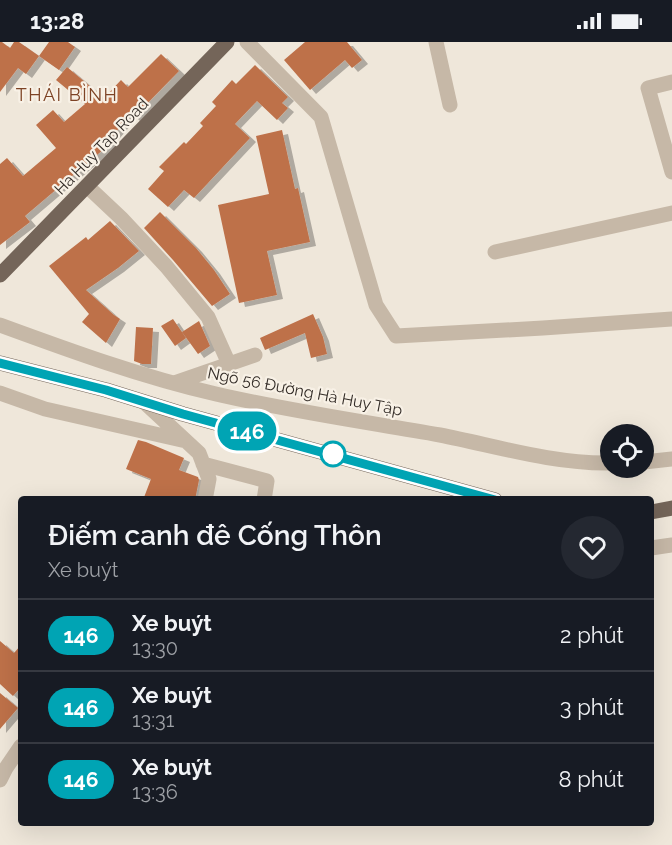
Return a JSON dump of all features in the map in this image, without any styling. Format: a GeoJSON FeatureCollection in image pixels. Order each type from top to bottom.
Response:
{"type":"FeatureCollection","features":[{"type":"Feature","properties":{"kind":"main road","name":"Ha Huy Tap Road"},"geometry":{"type":"LineString","coordinates":[[0,275],[228,42]]}},
{"type":"Feature","properties":{"kind":"main road"},"geometry":{"type":"LineString","coordinates":[[0,363],[106,390],[481,496]]}},
{"type":"Feature","properties":{"kind":"main road"},"geometry":{"type":"LineString","coordinates":[[654,511],[672,508]]}},
{"type":"Feature","properties":{"kind":"street"},"geometry":{"type":"LineString","coordinates":[[247,42],[321,117],[376,305],[396,336],[672,319]]}},
{"type":"Feature","properties":{"kind":"street"},"geometry":{"type":"LineString","coordinates":[[436,42],[450,105]]}},
{"type":"Feature","properties":{"kind":"street"},"geometry":{"type":"LineString","coordinates":[[672,82],[648,88],[672,172]]}},
{"type":"Feature","properties":{"kind":"street"},"geometry":{"type":"LineString","coordinates":[[87,186],[166,266],[208,317],[229,364]]}},
{"type":"Feature","properties":{"kind":"street"},"geometry":{"type":"LineString","coordinates":[[495,252],[672,213]]}},
{"type":"Feature","properties":{"kind":"street","name":"Ngõ 56 Đường Hà Huy Tập"},"geometry":{"type":"LineString","coordinates":[[0,325],[97,360],[216,394],[524,453],[600,462]]}},
{"type":"Feature","properties":{"kind":"street"},"geometry":{"type":"LineString","coordinates":[[174,383],[255,355]]}},
{"type":"Feature","properties":{"kind":"street"},"geometry":{"type":"LineString","coordinates":[[0,393],[45,409],[186,441]]}},
{"type":"Feature","properties":{"kind":"street"},"geometry":{"type":"LineString","coordinates":[[144,402],[199,453],[209,480],[206,496]]}},
{"type":"Feature","properties":{"kind":"street"},"geometry":{"type":"LineString","coordinates":[[654,461],[672,459]]}},
{"type":"Feature","properties":{"kind":"street"},"geometry":{"type":"LineString","coordinates":[[203,464],[267,481],[265,496]]}},
{"type":"Feature","properties":{"kind":"street"},"geometry":{"type":"LineString","coordinates":[[654,548],[672,545]]}},
{"type":"Feature","properties":{"kind":"street"},"geometry":{"type":"LineString","coordinates":[[0,780],[18,750]]}},
{"type":"Feature","properties":{"kind":"building"},"geometry":{"type":"Polygon","coordinates":[[[0,42],[10,48],[14,42],[19,42],[39,56],[26,74],[18,68],[0,92],[0,42]]]}},
{"type":"Feature","properties":{"kind":"building"},"geometry":{"type":"Polygon","coordinates":[[[49,42],[68,42],[75,47],[59,70],[39,56],[49,42]]]}},
{"type":"Feature","properties":{"kind":"building"},"geometry":{"type":"Polygon","coordinates":[[[305,42],[347,42],[362,60],[352,68],[345,60],[310,90],[284,60],[305,42]]]}},
{"type":"Feature","properties":{"kind":"building"},"geometry":{"type":"Polygon","coordinates":[[[161,54],[179,71],[134,117],[131,114],[108,141],[111,143],[25,216],[30,222],[0,245],[0,164],[7,158],[23,176],[56,148],[36,125],[53,110],[64,122],[85,104],[56,80],[67,67],[104,98],[121,80],[128,87],[161,54]]]}},
{"type":"Feature","properties":{"kind":"building"},"geometry":{"type":"Polygon","coordinates":[[[255,65],[288,97],[282,103],[288,108],[277,120],[257,101],[235,124],[250,138],[194,198],[184,190],[168,207],[148,189],[164,171],[159,167],[203,126],[200,123],[216,106],[212,102],[232,80],[236,84],[255,65]]]}},
{"type":"Feature","properties":{"kind":"building"},"geometry":{"type":"Polygon","coordinates":[[[282,130],[310,242],[267,251],[277,295],[239,303],[218,205],[269,194],[256,136],[282,130]]]}},
{"type":"Feature","properties":{"kind":"building"},"geometry":{"type":"Polygon","coordinates":[[[160,212],[196,248],[230,294],[212,306],[144,228],[160,212]]]}},
{"type":"Feature","properties":{"kind":"building"},"geometry":{"type":"Polygon","coordinates":[[[110,221],[139,251],[86,290],[120,319],[106,343],[82,322],[89,314],[49,266],[86,237],[88,240],[110,221]]]}},
{"type":"Feature","properties":{"kind":"building"},"geometry":{"type":"Polygon","coordinates":[[[313,314],[323,337],[327,354],[311,358],[305,333],[265,350],[260,338],[313,314]]]}},
{"type":"Feature","properties":{"kind":"building"},"geometry":{"type":"Polygon","coordinates":[[[173,319],[186,338],[175,346],[161,326],[173,319]]]}},
{"type":"Feature","properties":{"kind":"building"},"geometry":{"type":"Polygon","coordinates":[[[199,321],[210,346],[198,354],[182,332],[199,321]]]}},
{"type":"Feature","properties":{"kind":"building"},"geometry":{"type":"Polygon","coordinates":[[[136,327],[153,328],[151,364],[134,361],[136,327]]]}},
{"type":"Feature","properties":{"kind":"building"},"geometry":{"type":"Polygon","coordinates":[[[138,440],[146,442],[184,458],[179,470],[198,477],[196,496],[145,496],[151,479],[126,469],[138,440]]]}},
{"type":"Feature","properties":{"kind":"building"},"geometry":{"type":"Polygon","coordinates":[[[0,641],[14,653],[18,648],[18,690],[13,696],[0,684],[0,641]]]}},
{"type":"Feature","properties":{"kind":"building"},"geometry":{"type":"Polygon","coordinates":[[[0,693],[18,708],[0,729],[0,693]]]}},
{"type":"Feature","properties":{"kind":"bus line","name":"146"},"geometry":{"type":"LineString","coordinates":[[0,363],[106,390],[183,414],[481,496]]}},
{"type":"Feature","properties":{"kind":"district","name":"THÁI BÌNH"},"geometry":{"type":"Point","coordinates":[67,95]}}]}
